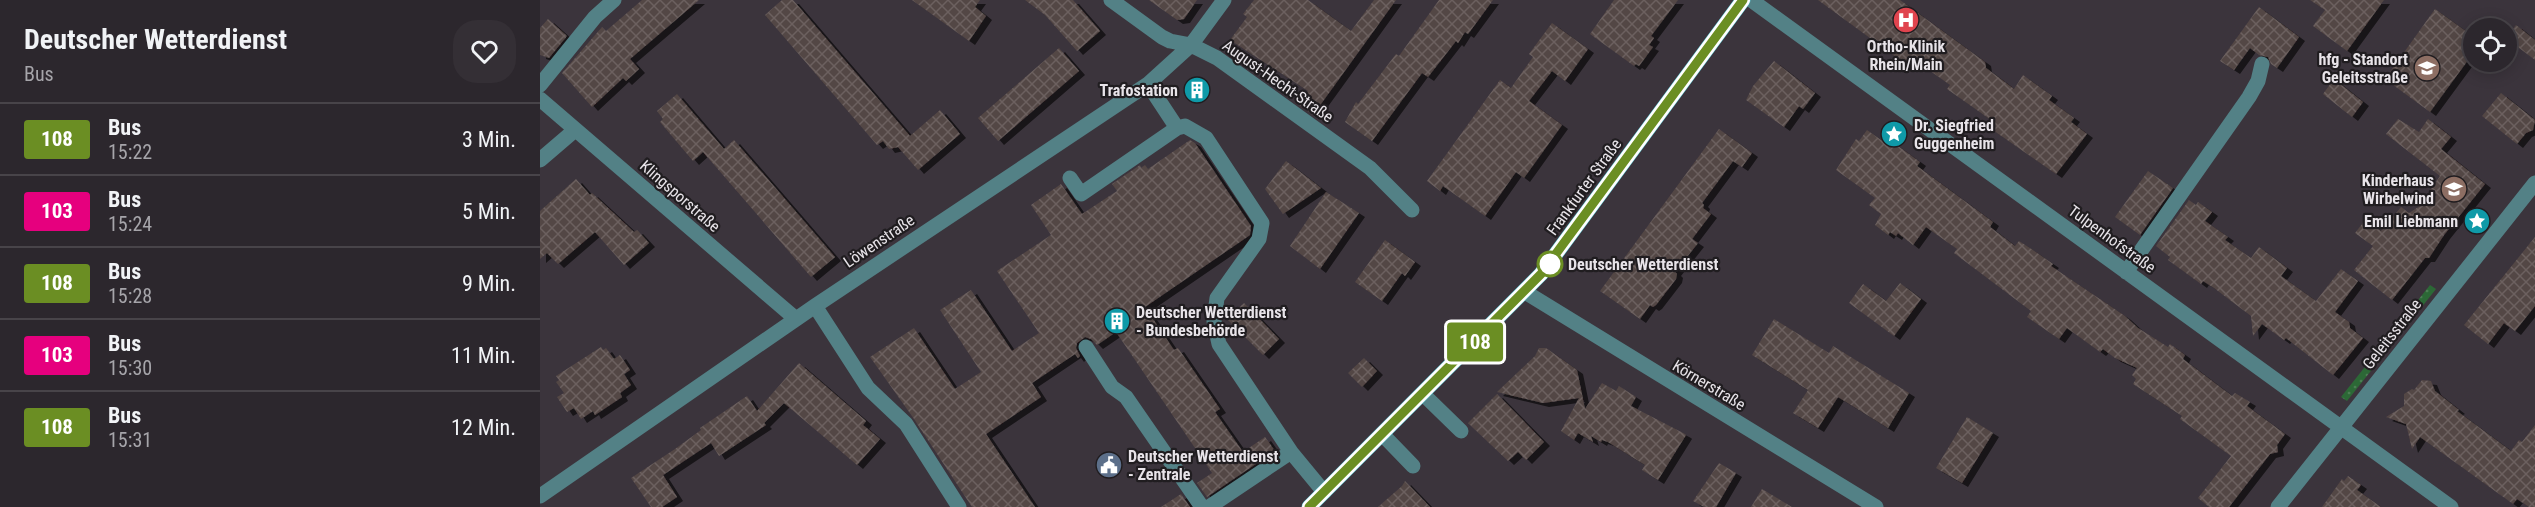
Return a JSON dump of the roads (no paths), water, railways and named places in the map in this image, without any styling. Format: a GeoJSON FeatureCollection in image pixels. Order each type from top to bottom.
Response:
{"type":"FeatureCollection","features":[{"type":"Feature","properties":{"kind":"main road","name":"Frankfurter Straße"},"geometry":{"type":"LineString","coordinates":[[1309,507],[1525,292],[1551,262],[1743,0]]}},
{"type":"Feature","properties":{"kind":"street"},"geometry":{"type":"LineString","coordinates":[[540,85],[596,17],[614,0]]}},
{"type":"Feature","properties":{"kind":"street","name":"August-Hecht-Straße"},"geometry":{"type":"LineString","coordinates":[[1111,0],[1161,37],[1191,45],[1217,58],[1370,168],[1412,210]]}},
{"type":"Feature","properties":{"kind":"street","name":"Löwenstraße"},"geometry":{"type":"LineString","coordinates":[[540,496],[815,306],[1148,84],[1191,45],[1224,0]]}},
{"type":"Feature","properties":{"kind":"street","name":"Tulpenhofstraße"},"geometry":{"type":"LineString","coordinates":[[1751,0],[2451,507]]}},
{"type":"Feature","properties":{"kind":"street"},"geometry":{"type":"LineString","coordinates":[[2126,272],[2249,97],[2258,81],[2262,64]]}},
{"type":"Feature","properties":{"kind":"street"},"geometry":{"type":"LineString","coordinates":[[1148,84],[1177,128]]}},
{"type":"Feature","properties":{"kind":"street","name":"Klingsporstraße"},"geometry":{"type":"LineString","coordinates":[[540,99],[796,319]]}},
{"type":"Feature","properties":{"kind":"street"},"geometry":{"type":"LineString","coordinates":[[1070,177],[1081,194],[1177,128],[1185,126],[1206,138],[1260,218],[1262,228],[1259,239],[1220,294],[1215,306],[1214,321],[1219,344],[1291,452],[1324,492]]}},
{"type":"Feature","properties":{"kind":"street"},"geometry":{"type":"LineString","coordinates":[[540,160],[575,130]]}},
{"type":"Feature","properties":{"kind":"street","name":"Geleitsstraße"},"geometry":{"type":"LineString","coordinates":[[2278,507],[2532,193]]}},
{"type":"Feature","properties":{"kind":"street","name":"Körnerstraße"},"geometry":{"type":"LineString","coordinates":[[1525,292],[1852,501],[1876,507]]}},
{"type":"Feature","properties":{"kind":"street"},"geometry":{"type":"LineString","coordinates":[[815,306],[868,388],[906,424],[959,507]]}},
{"type":"Feature","properties":{"kind":"street"},"geometry":{"type":"LineString","coordinates":[[1086,348],[1112,387],[1126,397],[1202,507]]}},
{"type":"Feature","properties":{"kind":"street"},"geometry":{"type":"LineString","coordinates":[[1423,394],[1461,431]]}},
{"type":"Feature","properties":{"kind":"street"},"geometry":{"type":"LineString","coordinates":[[1383,435],[1413,466]]}},
{"type":"Feature","properties":{"kind":"street"},"geometry":{"type":"LineString","coordinates":[[1209,507],[1291,452]]}},
{"type":"Feature","properties":{"kind":"place","name":"Ortho-Klinik Rhein/Main"},"geometry":{"type":"Point","coordinates":[1906,20]}},
{"type":"Feature","properties":{"kind":"place","name":"hfg - Standort Geleitsstraße"},"geometry":{"type":"Point","coordinates":[2427,68]}},
{"type":"Feature","properties":{"kind":"place","name":"Trafostation"},"geometry":{"type":"Point","coordinates":[1197,90]}},
{"type":"Feature","properties":{"kind":"place","name":"Dr. Siegfried Guggenheim"},"geometry":{"type":"Point","coordinates":[1894,134]}},
{"type":"Feature","properties":{"kind":"place","name":"Kinderhaus Wirbelwind"},"geometry":{"type":"Point","coordinates":[2454,189]}},
{"type":"Feature","properties":{"kind":"place","name":"Emil Liebmann"},"geometry":{"type":"Point","coordinates":[2477,221]}},
{"type":"Feature","properties":{"kind":"place","name":"Deutscher Wetterdienst"},"geometry":{"type":"Point","coordinates":[1550,264]}},
{"type":"Feature","properties":{"kind":"place","name":"Deutscher Wetterdienst - Bundesbehörde"},"geometry":{"type":"Point","coordinates":[1117,321]}},
{"type":"Feature","properties":{"kind":"place","name":"Deutscher Wetterdienst - Zentrale"},"geometry":{"type":"Point","coordinates":[1109,465]}}]}
